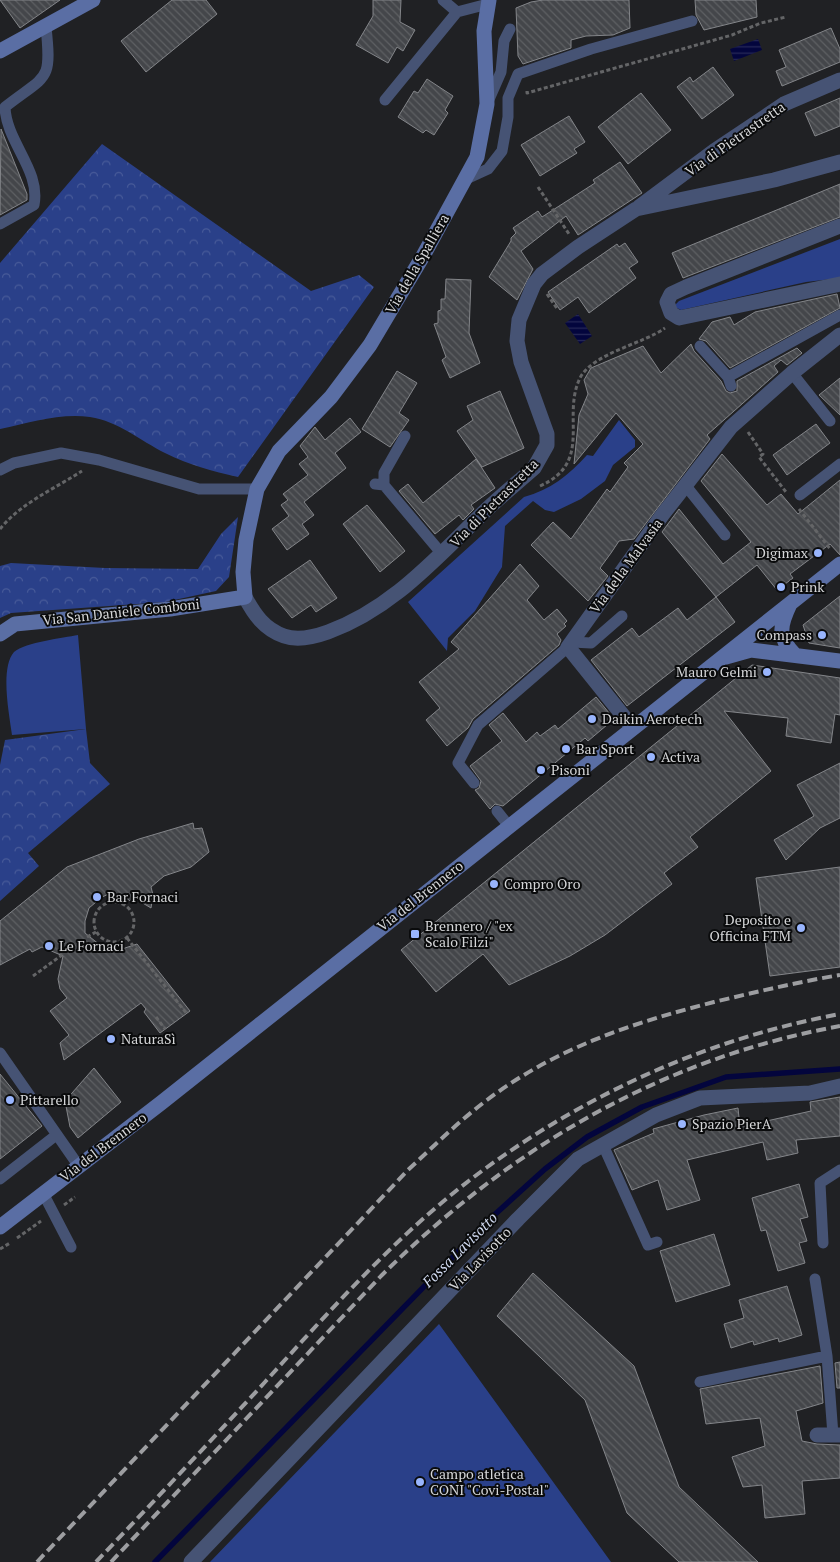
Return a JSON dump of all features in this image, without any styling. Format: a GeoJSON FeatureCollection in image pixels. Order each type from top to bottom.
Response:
{"type":"FeatureCollection","features":[{"type":"Feature","properties":{"kind":"main road"},"geometry":{"type":"LineString","coordinates":[[0,51],[93,0]]}},
{"type":"Feature","properties":{"kind":"main road","name":"Via della Spalliera"},"geometry":{"type":"LineString","coordinates":[[245,597],[243,572],[246,540],[257,489],[279,451],[331,397],[370,345],[423,256],[476,158],[487,104],[484,31],[488,2]]}},
{"type":"Feature","properties":{"kind":"main road","name":"Via del Brennero"},"geometry":{"type":"LineString","coordinates":[[0,1227],[78,1165],[161,1103],[840,564]]}},
{"type":"Feature","properties":{"kind":"main road","name":"Via San Daniele Comboni"},"geometry":{"type":"LineString","coordinates":[[0,634],[14,624],[170,609],[245,597]]}},
{"type":"Feature","properties":{"kind":"main road"},"geometry":{"type":"LineString","coordinates":[[790,604],[784,616],[782,634],[783,643],[794,654]]}},
{"type":"Feature","properties":{"kind":"main road"},"geometry":{"type":"LineString","coordinates":[[720,659],[750,650],[840,661]]}},
{"type":"Feature","properties":{"kind":"street","name":"Via di Pietrastretta"},"geometry":{"type":"LineString","coordinates":[[245,597],[254,614],[268,629],[285,637],[302,639],[343,627],[376,610],[403,590],[534,468],[546,445],[544,422],[521,362],[517,342],[519,320],[534,284],[542,274],[578,247],[636,210],[714,151],[784,104],[840,80]]}},
{"type":"Feature","properties":{"kind":"street","name":"Via di Pietrastretta"},"geometry":{"type":"LineString","coordinates":[[636,210],[774,180],[840,162]]}},
{"type":"Feature","properties":{"kind":"street"},"geometry":{"type":"LineString","coordinates":[[840,226],[671,294],[667,302],[671,313],[679,318],[840,284]]}},
{"type":"Feature","properties":{"kind":"street","name":"Via della Malvasia"},"geometry":{"type":"LineString","coordinates":[[575,645],[686,486],[731,427],[792,373],[840,335]]}},
{"type":"Feature","properties":{"kind":"street"},"geometry":{"type":"LineString","coordinates":[[575,645],[633,728]]}},
{"type":"Feature","properties":{"kind":"street","name":"Via Lavisotto"},"geometry":{"type":"LineString","coordinates":[[191,1562],[518,1219],[578,1159],[656,1115],[700,1098],[810,1093],[840,1086]]}},
{"type":"Feature","properties":{"kind":"street"},"geometry":{"type":"LineString","coordinates":[[817,1435],[836,1435]]}},
{"type":"Feature","properties":{"kind":"lane"},"geometry":{"type":"LineString","coordinates":[[385,100],[457,12],[443,0]]}},
{"type":"Feature","properties":{"kind":"lane","name":"Via della Spalliera"},"geometry":{"type":"LineString","coordinates":[[457,12],[488,2]]}},
{"type":"Feature","properties":{"kind":"lane"},"geometry":{"type":"LineString","coordinates":[[464,180],[488,169],[502,151],[508,117],[508,98],[518,74],[531,68],[692,21]]}},
{"type":"Feature","properties":{"kind":"lane"},"geometry":{"type":"LineString","coordinates":[[0,224],[34,205],[36,194],[30,172],[6,120],[3,108],[45,77],[50,61],[46,27]]}},
{"type":"Feature","properties":{"kind":"lane"},"geometry":{"type":"LineString","coordinates":[[487,104],[501,72],[504,41],[510,29]]}},
{"type":"Feature","properties":{"kind":"lane"},"geometry":{"type":"LineString","coordinates":[[700,346],[729,381],[840,315]]}},
{"type":"Feature","properties":{"kind":"lane"},"geometry":{"type":"LineString","coordinates":[[792,373],[830,421]]}},
{"type":"Feature","properties":{"kind":"lane","name":"Via di Pietrastretta"},"geometry":{"type":"LineString","coordinates":[[405,436],[379,484],[442,554]]}},
{"type":"Feature","properties":{"kind":"lane"},"geometry":{"type":"LineString","coordinates":[[0,470],[14,464],[61,453],[99,460],[199,489],[257,489]]}},
{"type":"Feature","properties":{"kind":"lane"},"geometry":{"type":"LineString","coordinates":[[800,495],[840,464]]}},
{"type":"Feature","properties":{"kind":"lane"},"geometry":{"type":"LineString","coordinates":[[686,486],[725,535]]}},
{"type":"Feature","properties":{"kind":"lane","name":"Via della Malvasia"},"geometry":{"type":"LineString","coordinates":[[474,784],[458,763],[474,731],[499,706],[575,645],[591,643],[622,616]]}},
{"type":"Feature","properties":{"kind":"lane"},"geometry":{"type":"LineString","coordinates":[[497,810],[509,826]]}},
{"type":"Feature","properties":{"kind":"lane"},"geometry":{"type":"LineString","coordinates":[[0,1053],[78,1165]]}},
{"type":"Feature","properties":{"kind":"lane"},"geometry":{"type":"LineString","coordinates":[[0,1179],[56,1136]]}},
{"type":"Feature","properties":{"kind":"lane"},"geometry":{"type":"LineString","coordinates":[[602,1145],[648,1245],[657,1242]]}},
{"type":"Feature","properties":{"kind":"lane"},"geometry":{"type":"LineString","coordinates":[[823,1243],[820,1183],[840,1170]]}},
{"type":"Feature","properties":{"kind":"lane"},"geometry":{"type":"LineString","coordinates":[[43,1193],[71,1247]]}},
{"type":"Feature","properties":{"kind":"lane"},"geometry":{"type":"LineString","coordinates":[[815,1279],[836,1435]]}},
{"type":"Feature","properties":{"kind":"lane"},"geometry":{"type":"LineString","coordinates":[[700,1382],[826,1356]]}},
{"type":"Feature","properties":{"kind":"path"},"geometry":{"type":"LineString","coordinates":[[531,68],[527,93],[732,35],[762,23],[786,17]]}},
{"type":"Feature","properties":{"kind":"path"},"geometry":{"type":"LineString","coordinates":[[538,187],[578,247]]}},
{"type":"Feature","properties":{"kind":"path"},"geometry":{"type":"LineString","coordinates":[[547,293],[558,310]]}},
{"type":"Feature","properties":{"kind":"path"},"geometry":{"type":"LineString","coordinates":[[533,489],[549,482],[560,474],[570,457],[575,404],[580,378],[595,362],[665,328],[671,313]]}},
{"type":"Feature","properties":{"kind":"path"},"geometry":{"type":"LineString","coordinates":[[751,437],[763,454]]}},
{"type":"Feature","properties":{"kind":"path"},"geometry":{"type":"LineString","coordinates":[[0,529],[7,520],[38,497],[99,460]]}},
{"type":"Feature","properties":{"kind":"path"},"geometry":{"type":"LineString","coordinates":[[114,901],[127,906],[131,912],[134,926],[127,938],[114,942],[101,938],[96,932],[94,925],[96,912],[107,902],[114,901]]}},
{"type":"Feature","properties":{"kind":"path"},"geometry":{"type":"LineString","coordinates":[[87,937],[96,932]]}},
{"type":"Feature","properties":{"kind":"path"},"geometry":{"type":"LineString","coordinates":[[127,938],[186,1014]]}},
{"type":"Feature","properties":{"kind":"path"},"geometry":{"type":"LineString","coordinates":[[33,976],[62,955]]}},
{"type":"Feature","properties":{"kind":"path"},"geometry":{"type":"LineString","coordinates":[[156,1017],[165,1029]]}},
{"type":"Feature","properties":{"kind":"path"},"geometry":{"type":"LineString","coordinates":[[0,1249],[53,1213]]}},
{"type":"Feature","properties":{"kind":"green space"},"geometry":{"type":"Polygon","coordinates":[[[102,144],[311,291],[359,275],[374,287],[238,477],[183,461],[165,453],[120,427],[100,419],[78,416],[56,417],[0,429],[0,263],[102,144]]]}},
{"type":"Feature","properties":{"kind":"green space"},"geometry":{"type":"Polygon","coordinates":[[[840,239],[840,278],[806,282],[681,310],[675,307],[679,301],[840,239]]]}},
{"type":"Feature","properties":{"kind":"green space"},"geometry":{"type":"Polygon","coordinates":[[[619,420],[635,440],[635,447],[613,465],[605,481],[581,499],[554,512],[545,510],[533,501],[505,526],[502,567],[475,611],[448,638],[447,651],[408,602],[524,497],[551,486],[587,455],[593,456],[619,420]]]}},
{"type":"Feature","properties":{"kind":"green space"},"geometry":{"type":"Polygon","coordinates":[[[238,517],[229,577],[216,591],[165,602],[11,613],[0,618],[0,566],[11,563],[105,568],[198,569],[221,534],[238,517]]]}},
{"type":"Feature","properties":{"kind":"green space"},"geometry":{"type":"Polygon","coordinates":[[[78,635],[86,729],[12,735],[6,679],[7,669],[14,652],[36,643],[78,635]]]}},
{"type":"Feature","properties":{"kind":"green space"},"geometry":{"type":"Polygon","coordinates":[[[86,729],[90,763],[110,784],[28,853],[39,866],[0,901],[0,765],[5,740],[86,729]]]}},
{"type":"Feature","properties":{"kind":"green space","name":"Campo atletica CONI \"Covi-Postal\""},"geometry":{"type":"Polygon","coordinates":[[[439,1324],[611,1562],[210,1562],[439,1324]]]}},
{"type":"Feature","properties":{"kind":"shaded area"},"geometry":{"type":"Polygon","coordinates":[[[758,39],[762,50],[734,61],[730,49],[758,39]]]}},
{"type":"Feature","properties":{"kind":"shaded area"},"geometry":{"type":"Polygon","coordinates":[[[578,314],[592,336],[580,344],[565,323],[578,314]]]}},
{"type":"Feature","properties":{"kind":"building"},"geometry":{"type":"Polygon","coordinates":[[[0,0],[60,0],[20,28],[0,0]]]}},
{"type":"Feature","properties":{"kind":"building"},"geometry":{"type":"Polygon","coordinates":[[[172,0],[206,0],[217,14],[146,72],[121,41],[172,0]]]}},
{"type":"Feature","properties":{"kind":"building"},"geometry":{"type":"Polygon","coordinates":[[[373,0],[401,0],[400,22],[415,30],[403,51],[397,47],[388,63],[356,45],[373,16],[373,0]]]}},
{"type":"Feature","properties":{"kind":"building"},"geometry":{"type":"Polygon","coordinates":[[[543,0],[629,0],[630,28],[613,35],[586,36],[571,40],[571,48],[523,64],[518,56],[516,8],[543,0]]]}},
{"type":"Feature","properties":{"kind":"building"},"geometry":{"type":"Polygon","coordinates":[[[695,0],[756,0],[757,17],[704,30],[696,15],[695,0]]]}},
{"type":"Feature","properties":{"kind":"building"},"geometry":{"type":"Polygon","coordinates":[[[831,28],[840,49],[840,62],[782,86],[776,71],[786,67],[779,50],[831,28]]]}},
{"type":"Feature","properties":{"kind":"building"},"geometry":{"type":"Polygon","coordinates":[[[713,67],[734,95],[702,119],[677,87],[690,77],[693,82],[713,67]]]}},
{"type":"Feature","properties":{"kind":"building"},"geometry":{"type":"Polygon","coordinates":[[[427,79],[453,96],[445,110],[448,113],[434,135],[426,130],[423,133],[398,117],[414,91],[418,93],[427,79]]]}},
{"type":"Feature","properties":{"kind":"building"},"geometry":{"type":"Polygon","coordinates":[[[641,93],[671,130],[628,164],[598,127],[641,93]]]}},
{"type":"Feature","properties":{"kind":"building"},"geometry":{"type":"Polygon","coordinates":[[[840,98],[840,126],[815,136],[805,113],[840,98]]]}},
{"type":"Feature","properties":{"kind":"building"},"geometry":{"type":"Polygon","coordinates":[[[569,116],[585,142],[574,149],[577,153],[540,176],[521,145],[569,116]]]}},
{"type":"Feature","properties":{"kind":"building"},"geometry":{"type":"Polygon","coordinates":[[[1,129],[27,194],[27,200],[0,215],[1,129]]]}},
{"type":"Feature","properties":{"kind":"building"},"geometry":{"type":"Polygon","coordinates":[[[620,162],[642,193],[578,235],[566,216],[521,251],[533,269],[517,300],[489,277],[511,238],[516,233],[513,228],[538,211],[542,217],[595,183],[593,180],[620,162]]]}},
{"type":"Feature","properties":{"kind":"building"},"geometry":{"type":"Polygon","coordinates":[[[840,184],[840,217],[683,278],[672,253],[840,184]]]}},
{"type":"Feature","properties":{"kind":"building"},"geometry":{"type":"Polygon","coordinates":[[[625,243],[638,262],[629,268],[636,278],[589,313],[578,297],[560,310],[548,292],[617,244],[619,247],[625,243]]]}},
{"type":"Feature","properties":{"kind":"building"},"geometry":{"type":"Polygon","coordinates":[[[446,279],[471,280],[469,333],[480,363],[450,378],[442,360],[446,357],[434,324],[438,323],[441,299],[445,299],[446,279]]]}},
{"type":"Feature","properties":{"kind":"building"},"geometry":{"type":"Polygon","coordinates":[[[837,294],[840,308],[730,368],[706,341],[699,339],[712,322],[730,317],[734,325],[755,312],[837,294]]]}},
{"type":"Feature","properties":{"kind":"building"},"geometry":{"type":"Polygon","coordinates":[[[691,344],[694,351],[721,381],[726,391],[730,393],[737,391],[737,381],[797,348],[802,353],[787,365],[781,360],[774,366],[778,372],[707,435],[710,439],[634,539],[619,541],[600,568],[608,576],[588,601],[531,545],[553,522],[571,539],[607,489],[610,492],[628,467],[624,463],[643,444],[616,413],[574,464],[579,415],[588,394],[584,380],[591,368],[643,346],[661,373],[691,344]]]}},
{"type":"Feature","properties":{"kind":"building"},"geometry":{"type":"Polygon","coordinates":[[[397,371],[417,383],[399,413],[409,420],[390,447],[362,429],[397,371]]]}},
{"type":"Feature","properties":{"kind":"building"},"geometry":{"type":"Polygon","coordinates":[[[840,378],[840,415],[819,395],[840,378]]]}},
{"type":"Feature","properties":{"kind":"building"},"geometry":{"type":"Polygon","coordinates":[[[500,391],[524,448],[482,467],[457,431],[473,420],[467,406],[500,391]]]}},
{"type":"Feature","properties":{"kind":"building"},"geometry":{"type":"Polygon","coordinates":[[[350,418],[361,432],[335,453],[346,468],[304,502],[314,515],[302,524],[309,534],[287,550],[272,529],[289,516],[281,505],[288,500],[283,494],[308,475],[299,464],[308,457],[300,446],[315,427],[325,440],[350,418]]]}},
{"type":"Feature","properties":{"kind":"building"},"geometry":{"type":"Polygon","coordinates":[[[816,424],[830,443],[787,475],[773,455],[816,424]]]}},
{"type":"Feature","properties":{"kind":"building"},"geometry":{"type":"Polygon","coordinates":[[[722,454],[767,505],[781,494],[798,514],[840,480],[840,555],[830,544],[790,574],[793,578],[777,590],[757,565],[716,597],[662,532],[679,509],[723,564],[751,542],[701,481],[722,454]]]}},
{"type":"Feature","properties":{"kind":"building"},"geometry":{"type":"Polygon","coordinates":[[[476,459],[495,488],[471,505],[474,509],[463,520],[459,515],[435,534],[399,491],[408,484],[423,503],[476,459]]]}},
{"type":"Feature","properties":{"kind":"building"},"geometry":{"type":"Polygon","coordinates":[[[367,505],[405,551],[380,572],[343,524],[367,505]]]}},
{"type":"Feature","properties":{"kind":"building"},"geometry":{"type":"Polygon","coordinates":[[[310,560],[337,598],[316,612],[311,605],[292,618],[268,589],[310,560]]]}},
{"type":"Feature","properties":{"kind":"building"},"geometry":{"type":"Polygon","coordinates":[[[520,564],[539,586],[527,600],[544,620],[557,609],[567,621],[564,624],[566,626],[557,634],[561,640],[559,645],[473,719],[468,728],[447,746],[426,720],[440,708],[419,682],[459,649],[451,642],[520,564]]]}},
{"type":"Feature","properties":{"kind":"building"},"geometry":{"type":"Polygon","coordinates":[[[840,596],[840,648],[809,643],[803,625],[840,596]]]}},
{"type":"Feature","properties":{"kind":"building"},"geometry":{"type":"Polygon","coordinates":[[[716,597],[735,622],[627,706],[591,660],[632,628],[639,637],[678,608],[687,620],[716,597]]]}},
{"type":"Feature","properties":{"kind":"building"},"geometry":{"type":"Polygon","coordinates":[[[752,665],[840,678],[840,715],[835,714],[831,743],[786,736],[788,718],[724,711],[771,771],[690,837],[698,847],[664,873],[672,884],[605,935],[570,956],[509,985],[483,954],[436,992],[401,950],[752,665]]]}},
{"type":"Feature","properties":{"kind":"building"},"geometry":{"type":"Polygon","coordinates":[[[596,697],[614,719],[588,741],[585,738],[503,806],[495,804],[490,809],[475,790],[479,788],[481,781],[470,766],[502,741],[489,725],[503,713],[526,742],[537,732],[540,736],[555,725],[558,729],[596,697]]]}},
{"type":"Feature","properties":{"kind":"building"},"geometry":{"type":"Polygon","coordinates":[[[840,763],[840,818],[820,828],[786,860],[774,840],[814,816],[797,785],[840,763]]]}},
{"type":"Feature","properties":{"kind":"building","name":"Le Fornaci"},"geometry":{"type":"Polygon","coordinates":[[[193,823],[194,829],[202,828],[209,852],[191,867],[164,876],[151,887],[153,895],[151,908],[136,899],[133,903],[122,895],[109,894],[102,897],[89,908],[85,921],[85,933],[105,949],[122,949],[137,944],[190,1011],[160,1033],[144,1012],[146,1009],[141,1003],[64,1060],[60,1043],[69,1035],[50,1011],[67,998],[60,989],[58,979],[63,956],[42,947],[32,952],[30,949],[0,965],[0,921],[67,867],[139,839],[193,823]]]}},
{"type":"Feature","properties":{"kind":"building","name":"Deposito e Officina FTM"},"geometry":{"type":"Polygon","coordinates":[[[840,867],[840,967],[770,976],[756,878],[840,867]]]}},
{"type":"Feature","properties":{"kind":"building"},"geometry":{"type":"Polygon","coordinates":[[[94,1068],[121,1102],[78,1138],[70,1127],[65,1101],[94,1068]]]}},
{"type":"Feature","properties":{"kind":"building","name":"Pittarello"},"geometry":{"type":"Polygon","coordinates":[[[0,1074],[42,1126],[0,1159],[0,1074]]]}},
{"type":"Feature","properties":{"kind":"building"},"geometry":{"type":"Polygon","coordinates":[[[840,1097],[840,1136],[796,1140],[798,1153],[767,1160],[763,1142],[687,1160],[700,1200],[667,1210],[658,1180],[632,1190],[614,1150],[654,1133],[653,1129],[704,1115],[738,1108],[740,1127],[811,1111],[810,1102],[840,1097]]]}},
{"type":"Feature","properties":{"kind":"building"},"geometry":{"type":"Polygon","coordinates":[[[799,1184],[808,1217],[800,1219],[807,1241],[799,1243],[805,1263],[778,1271],[766,1230],[761,1231],[752,1198],[799,1184]]]}},
{"type":"Feature","properties":{"kind":"building"},"geometry":{"type":"Polygon","coordinates":[[[714,1234],[730,1285],[676,1302],[660,1251],[714,1234]]]}},
{"type":"Feature","properties":{"kind":"building"},"geometry":{"type":"Polygon","coordinates":[[[533,1273],[634,1366],[679,1487],[758,1562],[679,1562],[627,1513],[585,1400],[497,1316],[533,1273]]]}},
{"type":"Feature","properties":{"kind":"building"},"geometry":{"type":"Polygon","coordinates":[[[787,1286],[802,1335],[779,1342],[778,1338],[754,1345],[753,1341],[731,1348],[724,1324],[744,1318],[739,1300],[787,1286]]]}},
{"type":"Feature","properties":{"kind":"building"},"geometry":{"type":"Polygon","coordinates":[[[840,1362],[840,1388],[837,1388],[835,1363],[840,1362]]]}},
{"type":"Feature","properties":{"kind":"building"},"geometry":{"type":"Polygon","coordinates":[[[820,1366],[823,1403],[796,1411],[802,1441],[840,1445],[840,1478],[802,1481],[805,1514],[765,1518],[762,1485],[743,1487],[732,1457],[765,1446],[760,1418],[706,1424],[700,1389],[820,1366]]]}},
{"type":"Feature","properties":{"kind":"waterway","name":"Fossa Lavisotto"},"geometry":{"type":"LineString","coordinates":[[155,1562],[492,1217],[545,1169],[587,1137],[642,1107],[726,1077],[840,1069]]}},
{"type":"Feature","properties":{"kind":"railway"},"geometry":{"type":"LineString","coordinates":[[37,1562],[408,1170],[487,1100],[540,1066],[596,1039],[624,1029],[714,1002],[840,975]]}},
{"type":"Feature","properties":{"kind":"railway"},"geometry":{"type":"LineString","coordinates":[[96,1562],[370,1269],[426,1216],[486,1168],[526,1140],[568,1115],[654,1071],[745,1037],[792,1024],[840,1014]]}},
{"type":"Feature","properties":{"kind":"railway"},"geometry":{"type":"LineString","coordinates":[[111,1562],[381,1276],[430,1230],[535,1149],[591,1115],[650,1086],[710,1061],[774,1041],[840,1026]]}},
{"type":"Feature","properties":{"kind":"place","name":"Digimax"},"geometry":{"type":"Point","coordinates":[818,553]}},
{"type":"Feature","properties":{"kind":"place","name":"Prink"},"geometry":{"type":"Point","coordinates":[781,587]}},
{"type":"Feature","properties":{"kind":"place","name":"Compass"},"geometry":{"type":"Point","coordinates":[822,635]}},
{"type":"Feature","properties":{"kind":"place","name":"Mauro Gelmi"},"geometry":{"type":"Point","coordinates":[767,672]}},
{"type":"Feature","properties":{"kind":"place","name":"Daikin Aerotech"},"geometry":{"type":"Point","coordinates":[592,719]}},
{"type":"Feature","properties":{"kind":"place","name":"Bar Sport"},"geometry":{"type":"Point","coordinates":[566,749]}},
{"type":"Feature","properties":{"kind":"place","name":"Activa"},"geometry":{"type":"Point","coordinates":[651,757]}},
{"type":"Feature","properties":{"kind":"place","name":"Pisoni"},"geometry":{"type":"Point","coordinates":[541,770]}},
{"type":"Feature","properties":{"kind":"place","name":"Compro Oro"},"geometry":{"type":"Point","coordinates":[494,884]}},
{"type":"Feature","properties":{"kind":"place","name":"Bar Fornaci"},"geometry":{"type":"Point","coordinates":[97,897]}},
{"type":"Feature","properties":{"kind":"place","name":"Deposito e Officina FTM"},"geometry":{"type":"Point","coordinates":[801,928]}},
{"type":"Feature","properties":{"kind":"place","name":"Brennero / \"ex Scalo Filzi\""},"geometry":{"type":"Point","coordinates":[415,934]}},
{"type":"Feature","properties":{"kind":"place","name":"Le Fornaci"},"geometry":{"type":"Point","coordinates":[49,946]}},
{"type":"Feature","properties":{"kind":"place","name":"NaturaSì"},"geometry":{"type":"Point","coordinates":[111,1039]}},
{"type":"Feature","properties":{"kind":"place","name":"Pittarello"},"geometry":{"type":"Point","coordinates":[10,1100]}},
{"type":"Feature","properties":{"kind":"place","name":"Spazio PierA"},"geometry":{"type":"Point","coordinates":[682,1124]}},
{"type":"Feature","properties":{"kind":"place","name":"Campo atletica CONI \"Covi-Postal\""},"geometry":{"type":"Point","coordinates":[420,1482]}}]}
